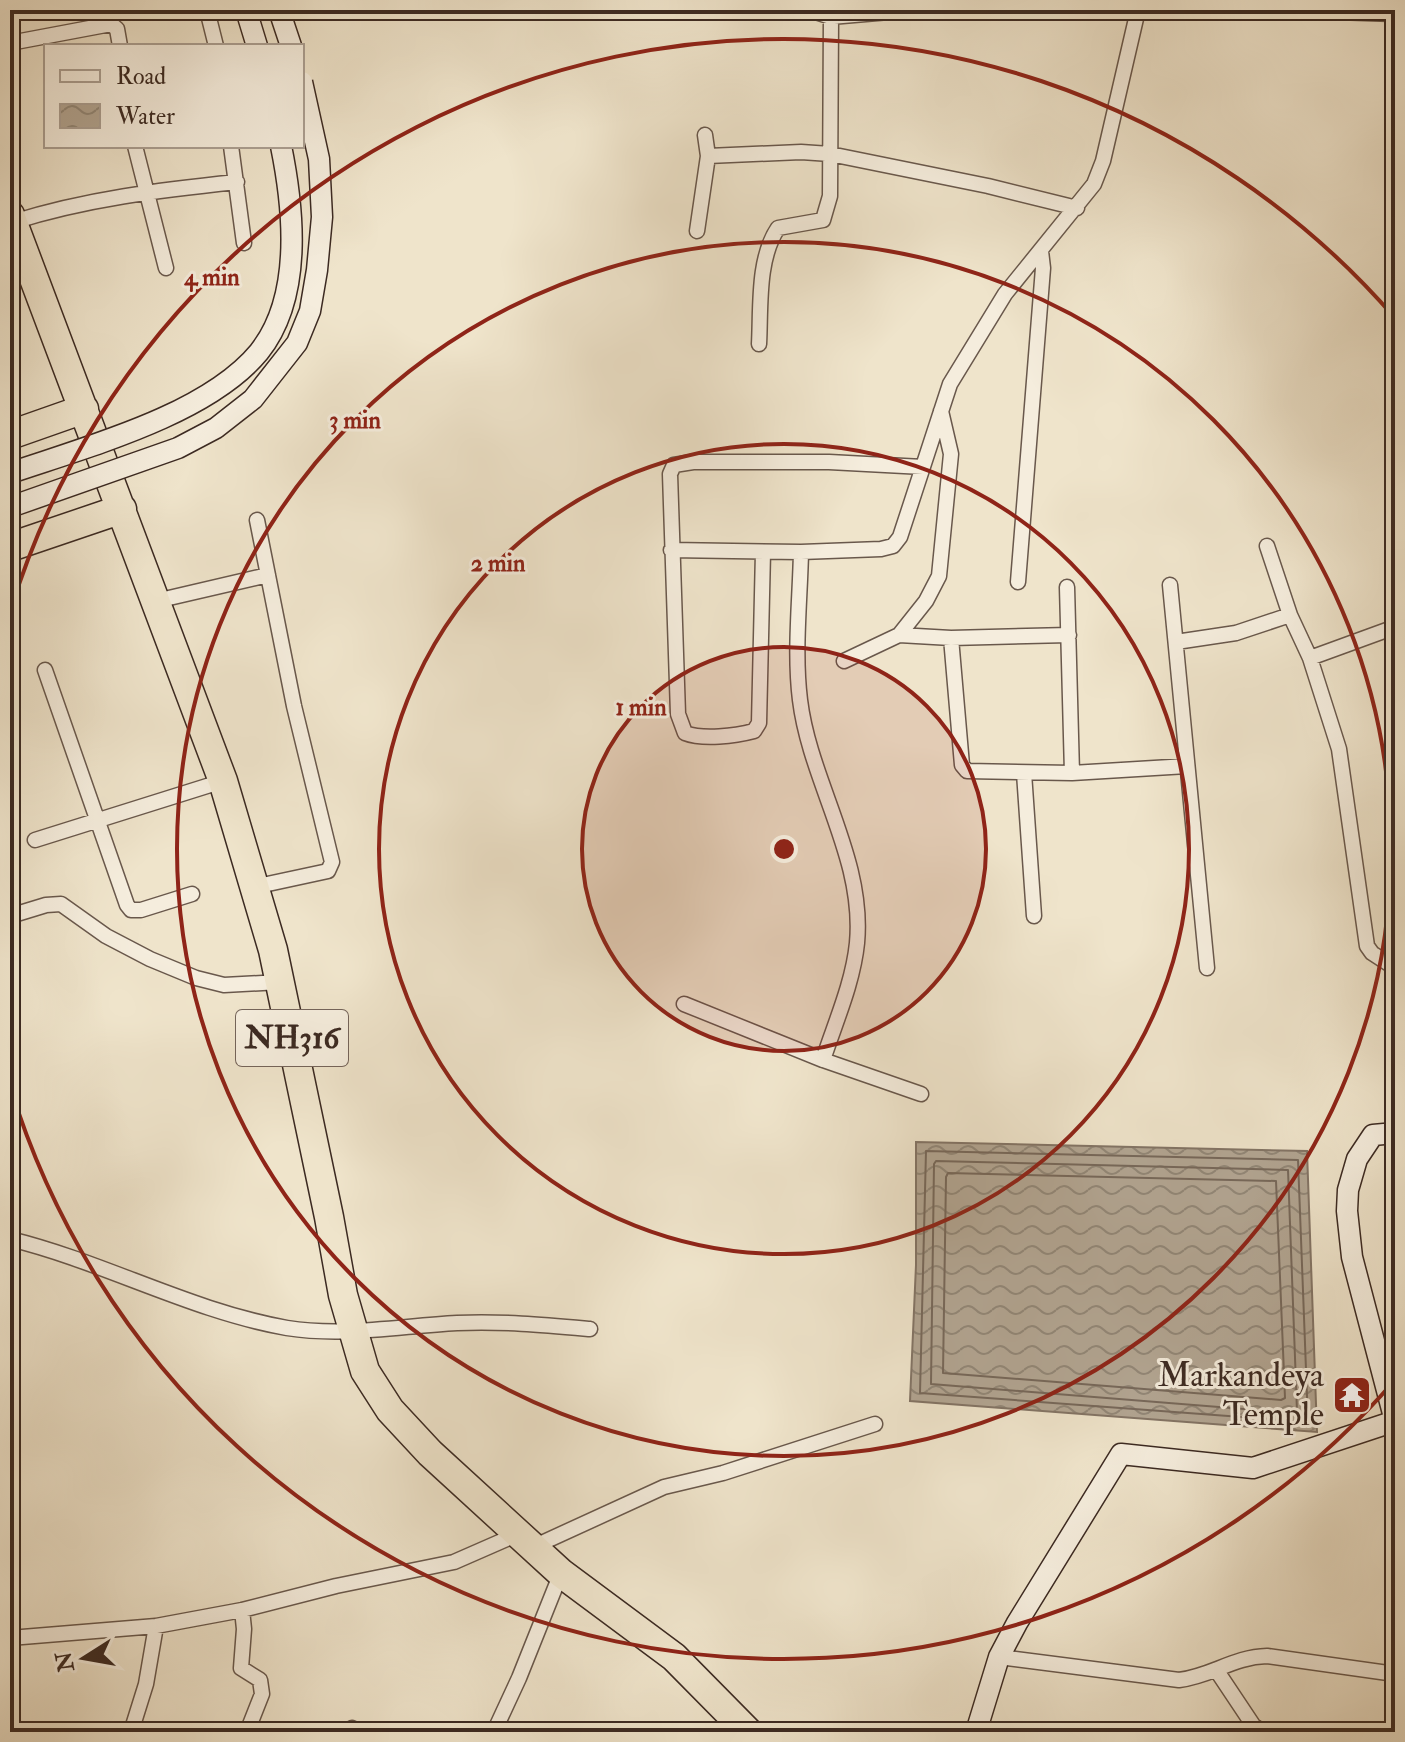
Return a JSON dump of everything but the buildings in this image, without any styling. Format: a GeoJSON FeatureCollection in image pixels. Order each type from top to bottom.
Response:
{"type":"FeatureCollection","features":[{"type":"Feature","properties":{"kind":"highway","name":"NH316"},"geometry":{"type":"LineString","coordinates":[[11,218],[223,781],[280,982],[352,1332],[365,1371],[390,1410],[430,1453],[561,1573],[674,1657],[748,1732]]}},
{"type":"Feature","properties":{"kind":"highway"},"geometry":{"type":"LineString","coordinates":[[10,435],[84,409]]}},
{"type":"Feature","properties":{"kind":"highway"},"geometry":{"type":"LineString","coordinates":[[10,547],[122,509]]}},
{"type":"Feature","properties":{"kind":"main road"},"geometry":{"type":"LineString","coordinates":[[246,10],[256,44]]}},
{"type":"Feature","properties":{"kind":"main road"},"geometry":{"type":"LineString","coordinates":[[279,10],[290,44]]}},
{"type":"Feature","properties":{"kind":"main road"},"geometry":{"type":"LineString","coordinates":[[12,507],[178,448],[216,428],[253,399],[297,343],[310,311],[322,217],[319,159],[304,91]]}},
{"type":"Feature","properties":{"kind":"main road"},"geometry":{"type":"LineString","coordinates":[[10,473],[164,417],[203,399],[259,351],[276,324],[285,296],[289,265],[288,181],[281,148]]}},
{"type":"Feature","properties":{"kind":"main road"},"geometry":{"type":"LineString","coordinates":[[976,1732],[999,1657],[1121,1454],[1253,1468],[1395,1421],[1352,1257],[1347,1211],[1348,1190],[1357,1159],[1373,1135],[1395,1133]]}},
{"type":"Feature","properties":{"kind":"street"},"geometry":{"type":"LineString","coordinates":[[207,10],[216,44]]}},
{"type":"Feature","properties":{"kind":"street"},"geometry":{"type":"LineString","coordinates":[[809,10],[831,17],[912,10]]}},
{"type":"Feature","properties":{"kind":"street"},"geometry":{"type":"LineString","coordinates":[[671,550],[801,552],[893,546],[900,537],[950,384],[1005,294],[1094,184],[1103,161],[1138,10]]}},
{"type":"Feature","properties":{"kind":"street"},"geometry":{"type":"LineString","coordinates":[[1277,10],[1395,14]]}},
{"type":"Feature","properties":{"kind":"street"},"geometry":{"type":"LineString","coordinates":[[759,344],[763,276],[772,238],[778,228],[823,220],[830,196],[831,17]]}},
{"type":"Feature","properties":{"kind":"street"},"geometry":{"type":"LineString","coordinates":[[10,43],[111,24],[117,29],[120,44]]}},
{"type":"Feature","properties":{"kind":"street"},"geometry":{"type":"LineString","coordinates":[[697,231],[708,156],[705,135]]}},
{"type":"Feature","properties":{"kind":"street"},"geometry":{"type":"LineString","coordinates":[[136,148],[166,268]]}},
{"type":"Feature","properties":{"kind":"street"},"geometry":{"type":"LineString","coordinates":[[231,148],[244,243]]}},
{"type":"Feature","properties":{"kind":"street"},"geometry":{"type":"LineString","coordinates":[[708,156],[830,154],[988,186],[1077,208]]}},
{"type":"Feature","properties":{"kind":"street"},"geometry":{"type":"LineString","coordinates":[[11,218],[147,192],[237,182]]}},
{"type":"Feature","properties":{"kind":"street"},"geometry":{"type":"LineString","coordinates":[[1018,582],[1043,268],[1041,251]]}},
{"type":"Feature","properties":{"kind":"street"},"geometry":{"type":"LineString","coordinates":[[844,661],[899,635],[926,601],[939,576],[951,454],[941,411]]}},
{"type":"Feature","properties":{"kind":"street"},"geometry":{"type":"LineString","coordinates":[[763,552],[759,723],[754,731],[744,734],[693,736],[685,733],[678,714],[671,550],[670,474],[674,465],[682,462],[829,462],[923,467]]}},
{"type":"Feature","properties":{"kind":"street"},"geometry":{"type":"LineString","coordinates":[[254,887],[328,871],[332,862],[298,721],[257,520]]}},
{"type":"Feature","properties":{"kind":"street"},"geometry":{"type":"LineString","coordinates":[[1267,546],[1290,615],[1329,711],[1343,773],[1367,946],[1372,953],[1395,968]]}},
{"type":"Feature","properties":{"kind":"street"},"geometry":{"type":"LineString","coordinates":[[801,552],[800,699],[818,773],[851,872],[857,902],[857,943],[850,980],[823,1060]]}},
{"type":"Feature","properties":{"kind":"street"},"geometry":{"type":"LineString","coordinates":[[156,601],[268,575]]}},
{"type":"Feature","properties":{"kind":"street"},"geometry":{"type":"LineString","coordinates":[[1170,585],[1207,968]]}},
{"type":"Feature","properties":{"kind":"street"},"geometry":{"type":"LineString","coordinates":[[1067,587],[1072,773]]}},
{"type":"Feature","properties":{"kind":"street"},"geometry":{"type":"LineString","coordinates":[[1176,642],[1236,633],[1290,615]]}},
{"type":"Feature","properties":{"kind":"street"},"geometry":{"type":"LineString","coordinates":[[1310,658],[1395,627]]}},
{"type":"Feature","properties":{"kind":"street"},"geometry":{"type":"LineString","coordinates":[[899,635],[951,638],[1069,635]]}},
{"type":"Feature","properties":{"kind":"street"},"geometry":{"type":"LineString","coordinates":[[951,638],[962,765],[967,771],[1072,773],[1187,766]]}},
{"type":"Feature","properties":{"kind":"street"},"geometry":{"type":"LineString","coordinates":[[45,670],[95,820],[131,910],[141,910],[192,894]]}},
{"type":"Feature","properties":{"kind":"street"},"geometry":{"type":"LineString","coordinates":[[1024,773],[1034,916]]}},
{"type":"Feature","properties":{"kind":"street"},"geometry":{"type":"LineString","coordinates":[[35,840],[223,781]]}},
{"type":"Feature","properties":{"kind":"street"},"geometry":{"type":"LineString","coordinates":[[10,916],[46,905],[61,904],[117,942],[196,978],[224,985],[280,982]]}},
{"type":"Feature","properties":{"kind":"street"},"geometry":{"type":"LineString","coordinates":[[684,1004],[823,1060],[921,1094]]}},
{"type":"Feature","properties":{"kind":"street"},"geometry":{"type":"LineString","coordinates":[[10,1239],[240,1318],[312,1331],[352,1332],[454,1323],[513,1322],[590,1329]]}},
{"type":"Feature","properties":{"kind":"street"},"geometry":{"type":"LineString","coordinates":[[10,1704],[10,1638],[156,1626],[242,1610],[336,1586],[454,1562],[525,1541],[664,1487],[723,1473],[875,1424]]}},
{"type":"Feature","properties":{"kind":"street"},"geometry":{"type":"LineString","coordinates":[[494,1732],[561,1573]]}},
{"type":"Feature","properties":{"kind":"street"},"geometry":{"type":"LineString","coordinates":[[242,1610],[241,1668],[260,1680],[263,1689],[247,1732]]}},
{"type":"Feature","properties":{"kind":"street"},"geometry":{"type":"LineString","coordinates":[[131,1732],[146,1684],[156,1626]]}},
{"type":"Feature","properties":{"kind":"street"},"geometry":{"type":"LineString","coordinates":[[999,1657],[1179,1680],[1199,1678],[1235,1660],[1267,1656],[1395,1674]]}},
{"type":"Feature","properties":{"kind":"street"},"geometry":{"type":"LineString","coordinates":[[1217,1671],[1253,1725],[1262,1732]]}},
{"type":"Feature","properties":{"kind":"water"},"geometry":{"type":"Polygon","coordinates":[[[916,1142],[1307,1151],[1317,1432],[910,1401],[916,1265],[916,1142]]]}},
{"type":"Feature","properties":{"kind":"place","name":"Markandeya Temple"},"geometry":{"type":"Point","coordinates":[1352,1395]}}]}
